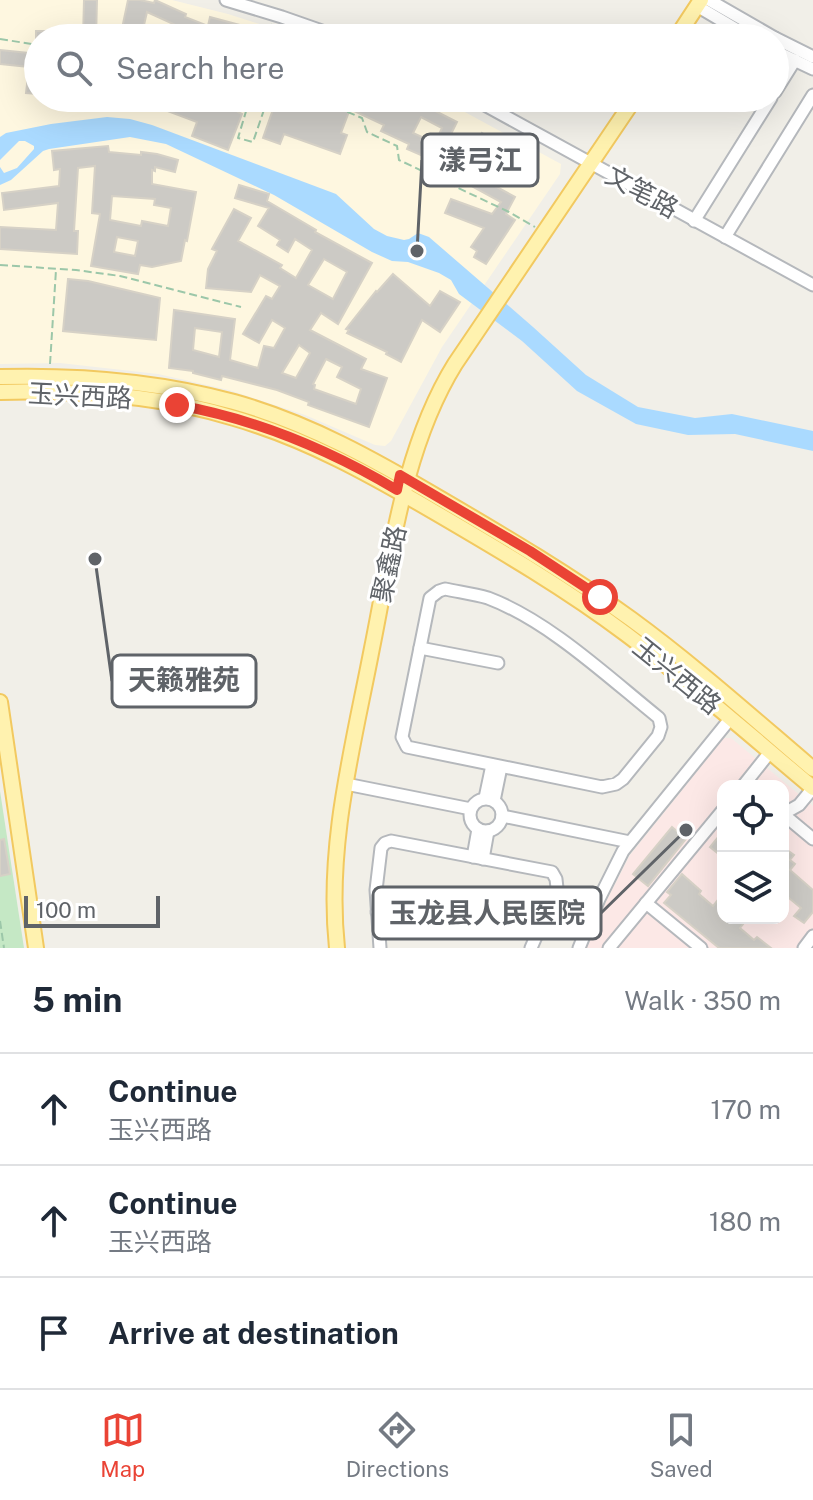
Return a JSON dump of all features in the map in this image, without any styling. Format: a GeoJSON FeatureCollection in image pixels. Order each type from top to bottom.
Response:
{"type":"FeatureCollection","features":[{"type":"Feature","properties":{"kind":"main road"},"geometry":{"type":"LineString","coordinates":[[677,24],[696,1]]}},
{"type":"Feature","properties":{"kind":"main road"},"geometry":{"type":"LineString","coordinates":[[684,24],[696,1]]}},
{"type":"Feature","properties":{"kind":"main road","name":"聚鑫路"},"geometry":{"type":"LineString","coordinates":[[337,948],[335,868],[339,824],[413,429],[448,359],[483,315],[587,162],[616,112]]}},
{"type":"Feature","properties":{"kind":"main road","name":"聚鑫路"},"geometry":{"type":"LineString","coordinates":[[502,287],[536,228],[624,112]]}},
{"type":"Feature","properties":{"kind":"main road","name":"玉兴西路"},"geometry":{"type":"LineString","coordinates":[[0,377],[89,379],[209,395],[314,430],[364,454],[402,485],[591,609],[657,657],[813,788]]}},
{"type":"Feature","properties":{"kind":"main road","name":"玉兴西路"},"geometry":{"type":"LineString","coordinates":[[0,392],[104,395],[206,410],[309,444],[357,468],[402,485],[530,551],[633,621],[813,769]]}},
{"type":"Feature","properties":{"kind":"main road","name":"聚鑫路"},"geometry":{"type":"LineString","coordinates":[[328,948],[326,868],[333,800],[382,552],[402,485]]}},
{"type":"Feature","properties":{"kind":"main road"},"geometry":{"type":"LineString","coordinates":[[0,702],[36,948]]}},
{"type":"Feature","properties":{"kind":"street"},"geometry":{"type":"LineString","coordinates":[[226,0],[303,24]]}},
{"type":"Feature","properties":{"kind":"street"},"geometry":{"type":"LineString","coordinates":[[696,1],[730,24]]}},
{"type":"Feature","properties":{"kind":"street"},"geometry":{"type":"LineString","coordinates":[[696,1],[745,24]]}},
{"type":"Feature","properties":{"kind":"street"},"geometry":{"type":"LineString","coordinates":[[789,45],[813,57]]}},
{"type":"Feature","properties":{"kind":"street"},"geometry":{"type":"LineString","coordinates":[[789,57],[813,69]]}},
{"type":"Feature","properties":{"kind":"street"},"geometry":{"type":"LineString","coordinates":[[789,70],[795,60]]}},
{"type":"Feature","properties":{"kind":"street"},"geometry":{"type":"LineString","coordinates":[[725,237],[813,95]]}},
{"type":"Feature","properties":{"kind":"street","name":"文笔路"},"geometry":{"type":"LineString","coordinates":[[497,112],[813,285]]}},
{"type":"Feature","properties":{"kind":"street"},"geometry":{"type":"LineString","coordinates":[[694,221],[762,112]]}},
{"type":"Feature","properties":{"kind":"street"},"geometry":{"type":"LineString","coordinates":[[445,589],[487,598],[559,638],[659,718],[658,736],[623,779],[611,786],[602,787],[496,766],[410,749],[402,737],[430,598],[445,589]]}},
{"type":"Feature","properties":{"kind":"street"},"geometry":{"type":"LineString","coordinates":[[420,648],[498,663]]}},
{"type":"Feature","properties":{"kind":"street"},"geometry":{"type":"LineString","coordinates":[[579,948],[623,851],[730,719]]}},
{"type":"Feature","properties":{"kind":"street"},"geometry":{"type":"LineString","coordinates":[[749,780],[770,752]]}},
{"type":"Feature","properties":{"kind":"street"},"geometry":{"type":"LineString","coordinates":[[490,800],[496,766]]}},
{"type":"Feature","properties":{"kind":"street"},"geometry":{"type":"LineString","coordinates":[[346,784],[471,809]]}},
{"type":"Feature","properties":{"kind":"street"},"geometry":{"type":"LineString","coordinates":[[789,811],[799,805],[813,788]]}},
{"type":"Feature","properties":{"kind":"street"},"geometry":{"type":"LineString","coordinates":[[490,800],[501,807],[502,816],[499,825],[483,830],[472,822],[471,809],[476,802],[490,800]]}},
{"type":"Feature","properties":{"kind":"street"},"geometry":{"type":"LineString","coordinates":[[502,816],[630,842]]}},
{"type":"Feature","properties":{"kind":"street"},"geometry":{"type":"LineString","coordinates":[[609,948],[717,817]]}},
{"type":"Feature","properties":{"kind":"street"},"geometry":{"type":"LineString","coordinates":[[789,819],[813,839]]}},
{"type":"Feature","properties":{"kind":"street"},"geometry":{"type":"LineString","coordinates":[[478,858],[483,830]]}},
{"type":"Feature","properties":{"kind":"street"},"geometry":{"type":"LineString","coordinates":[[380,948],[376,890],[381,848],[391,841],[552,872],[557,883],[556,891],[531,948]]}},
{"type":"Feature","properties":{"kind":"street"},"geometry":{"type":"LineString","coordinates":[[646,903],[697,947]]}},
{"type":"Feature","properties":{"kind":"street"},"geometry":{"type":"LineString","coordinates":[[377,912],[439,923]]}},
{"type":"Feature","properties":{"kind":"street"},"geometry":{"type":"LineString","coordinates":[[804,948],[813,936]]}},
{"type":"Feature","properties":{"kind":"path"},"geometry":{"type":"LineString","coordinates":[[272,24],[275,14]]}},
{"type":"Feature","properties":{"kind":"path"},"geometry":{"type":"LineString","coordinates":[[0,39],[24,43]]}},
{"type":"Feature","properties":{"kind":"path"},"geometry":{"type":"LineString","coordinates":[[246,112],[238,138],[253,142],[263,112]]}},
{"type":"Feature","properties":{"kind":"path"},"geometry":{"type":"LineString","coordinates":[[348,112],[362,118],[367,132],[397,146],[399,160],[536,228]]}},
{"type":"Feature","properties":{"kind":"path"},"geometry":{"type":"LineString","coordinates":[[0,265],[120,276],[241,307]]}},
{"type":"Feature","properties":{"kind":"path"},"geometry":{"type":"LineString","coordinates":[[49,377],[56,268]]}},
{"type":"Feature","properties":{"kind":"path"},"geometry":{"type":"LineString","coordinates":[[0,921],[4,948]]}},
{"type":"Feature","properties":{"kind":"shaded area"},"geometry":{"type":"Polygon","coordinates":[[[0,0],[172,0],[259,24],[24,24],[24,112],[465,112],[561,164],[560,174],[442,347],[391,441],[385,446],[375,445],[305,415],[229,390],[158,374],[60,363],[0,364],[0,0]]]}},
{"type":"Feature","properties":{"kind":"shaded area"},"geometry":{"type":"Polygon","coordinates":[[[724,738],[731,738],[782,780],[717,780],[717,924],[789,924],[789,786],[813,806],[813,948],[587,948],[630,855],[724,738]]]}},
{"type":"Feature","properties":{"kind":"green space"},"geometry":{"type":"Polygon","coordinates":[[[0,791],[24,948],[0,948],[0,791]]]}},
{"type":"Feature","properties":{"kind":"water"},"geometry":{"type":"Polygon","coordinates":[[[107,117],[152,125],[336,194],[374,229],[387,236],[404,240],[418,233],[429,237],[586,375],[638,407],[695,418],[732,414],[813,431],[813,451],[735,434],[688,435],[636,424],[577,391],[522,341],[459,294],[451,280],[408,262],[392,261],[372,252],[274,195],[166,144],[130,137],[49,149],[11,180],[0,185],[0,167],[4,173],[17,168],[34,149],[25,141],[19,141],[0,160],[0,137],[6,133],[107,117]]]}},
{"type":"Feature","properties":{"kind":"building"},"geometry":{"type":"Polygon","coordinates":[[[84,0],[97,0],[96,24],[83,24],[84,0]]]}},
{"type":"Feature","properties":{"kind":"building"},"geometry":{"type":"Polygon","coordinates":[[[128,0],[154,3],[155,0],[203,24],[173,24],[147,12],[144,24],[123,24],[128,0]]]}},
{"type":"Feature","properties":{"kind":"building"},"geometry":{"type":"Polygon","coordinates":[[[210,17],[236,24],[208,24],[210,17]]]}},
{"type":"Feature","properties":{"kind":"building"},"geometry":{"type":"Polygon","coordinates":[[[0,50],[24,53],[24,66],[0,64],[0,50]]]}},
{"type":"Feature","properties":{"kind":"building"},"geometry":{"type":"Polygon","coordinates":[[[170,112],[242,114],[228,150],[192,136],[197,122],[170,112]]]}},
{"type":"Feature","properties":{"kind":"building"},"geometry":{"type":"Polygon","coordinates":[[[272,112],[349,112],[341,133],[347,135],[340,154],[284,134],[280,144],[263,138],[272,112]]]}},
{"type":"Feature","properties":{"kind":"building"},"geometry":{"type":"Polygon","coordinates":[[[356,112],[437,112],[457,122],[451,134],[458,137],[446,166],[407,149],[409,144],[381,131],[384,125],[356,112]],[[421,117],[413,133],[435,143],[442,128],[421,117]]]}},
{"type":"Feature","properties":{"kind":"building"},"geometry":{"type":"Polygon","coordinates":[[[482,133],[492,139],[473,174],[515,197],[506,214],[515,220],[486,264],[474,257],[477,251],[471,247],[484,228],[445,213],[451,199],[492,214],[501,202],[457,178],[482,133]]]}},
{"type":"Feature","properties":{"kind":"building"},"geometry":{"type":"Polygon","coordinates":[[[108,146],[109,152],[141,155],[141,152],[178,160],[175,172],[155,167],[155,171],[152,170],[152,184],[196,192],[181,261],[152,267],[140,265],[138,274],[91,266],[100,214],[92,213],[95,166],[78,168],[74,231],[78,231],[77,254],[0,249],[0,227],[56,230],[58,203],[4,210],[2,193],[59,186],[60,169],[54,170],[52,151],[108,146]],[[112,196],[110,220],[141,226],[142,221],[168,226],[171,208],[154,205],[155,199],[112,196]],[[117,237],[114,252],[135,256],[138,241],[117,237]]]}},
{"type":"Feature","properties":{"kind":"building"},"geometry":{"type":"Polygon","coordinates":[[[239,185],[269,194],[267,201],[372,263],[338,324],[321,313],[310,330],[366,359],[361,369],[387,378],[369,427],[277,390],[222,376],[221,380],[193,371],[169,368],[174,310],[235,319],[230,360],[258,368],[264,346],[274,348],[285,328],[272,320],[259,343],[243,334],[266,296],[272,299],[280,286],[260,275],[251,292],[206,288],[208,269],[217,251],[212,249],[234,209],[251,218],[238,241],[282,265],[280,268],[296,278],[312,250],[295,239],[288,252],[277,245],[280,240],[258,226],[269,208],[235,198],[239,185]],[[324,259],[308,285],[333,299],[347,272],[324,259]],[[195,328],[193,350],[219,357],[222,332],[195,328]],[[299,345],[282,373],[296,378],[310,353],[299,345]],[[326,359],[313,384],[314,389],[356,404],[361,389],[337,377],[342,367],[326,359]]]}},
{"type":"Feature","properties":{"kind":"building"},"geometry":{"type":"Polygon","coordinates":[[[393,274],[430,306],[440,291],[460,302],[440,332],[422,320],[401,362],[347,333],[349,330],[346,329],[393,274]]]}},
{"type":"Feature","properties":{"kind":"building"},"geometry":{"type":"Polygon","coordinates":[[[68,279],[160,298],[156,340],[63,331],[68,279]]]}},
{"type":"Feature","properties":{"kind":"building"},"geometry":{"type":"Polygon","coordinates":[[[672,827],[686,839],[648,886],[633,874],[672,827]]]}},
{"type":"Feature","properties":{"kind":"building"},"geometry":{"type":"Polygon","coordinates":[[[717,838],[717,853],[710,847],[717,838]]]}},
{"type":"Feature","properties":{"kind":"building"},"geometry":{"type":"Polygon","coordinates":[[[4,839],[10,874],[0,876],[0,840],[4,839]]]}},
{"type":"Feature","properties":{"kind":"building"},"geometry":{"type":"Polygon","coordinates":[[[789,851],[794,855],[790,860],[795,864],[790,870],[813,890],[813,912],[804,923],[794,916],[801,908],[789,898],[789,851]]]}},
{"type":"Feature","properties":{"kind":"building"},"geometry":{"type":"Polygon","coordinates":[[[682,874],[713,906],[717,901],[717,924],[743,924],[740,928],[754,940],[757,937],[771,948],[719,948],[664,903],[671,895],[667,892],[682,874]]]}},
{"type":"Feature","properties":{"kind":"place","name":"漾弓江"},"geometry":{"type":"Point","coordinates":[417,251]}},
{"type":"Feature","properties":{"kind":"place","name":"天籁雅苑"},"geometry":{"type":"Point","coordinates":[95,559]}},
{"type":"Feature","properties":{"kind":"place","name":"玉龙县人民医院"},"geometry":{"type":"Point","coordinates":[686,830]}},
{"type":"Feature","properties":{"kind":"route"},"geometry":{"type":"LineString","coordinates":[[177,405],[232,417],[283,434],[333,455],[397,490],[400,475],[530,551],[600,597]]}}]}
